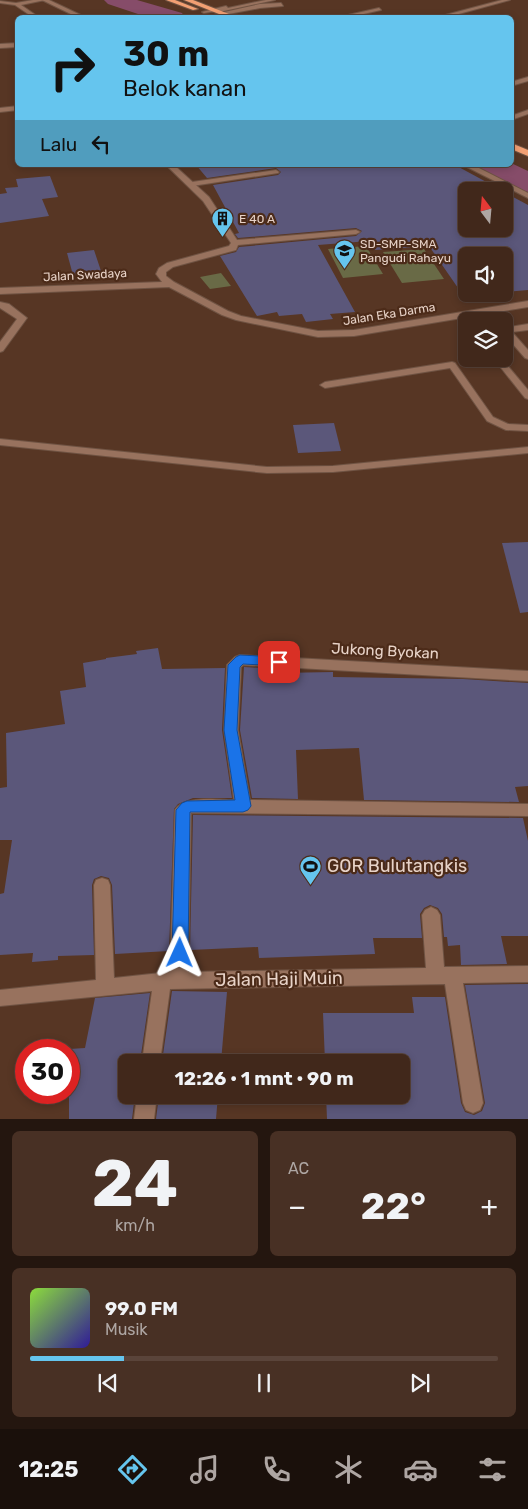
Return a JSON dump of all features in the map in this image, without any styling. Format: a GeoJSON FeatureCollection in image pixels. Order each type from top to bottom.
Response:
{"type":"FeatureCollection","features":[{"type":"Feature","properties":{"kind":"highway"},"geometry":{"type":"LineString","coordinates":[[169,0],[204,12],[219,13]]}},
{"type":"Feature","properties":{"kind":"highway"},"geometry":{"type":"LineString","coordinates":[[187,0],[219,13]]}},
{"type":"Feature","properties":{"kind":"highway"},"geometry":{"type":"LineString","coordinates":[[514,147],[528,154]]}},
{"type":"Feature","properties":{"kind":"street"},"geometry":{"type":"LineString","coordinates":[[44,0],[78,15]]}},
{"type":"Feature","properties":{"kind":"street"},"geometry":{"type":"LineString","coordinates":[[219,13],[260,6],[281,5]]}},
{"type":"Feature","properties":{"kind":"street"},"geometry":{"type":"LineString","coordinates":[[0,46],[15,45]]}},
{"type":"Feature","properties":{"kind":"street"},"geometry":{"type":"LineString","coordinates":[[0,110],[15,108]]}},
{"type":"Feature","properties":{"kind":"street"},"geometry":{"type":"LineString","coordinates":[[514,117],[528,112]]}},
{"type":"Feature","properties":{"kind":"street"},"geometry":{"type":"LineString","coordinates":[[172,167],[192,184],[212,206],[232,246]]}},
{"type":"Feature","properties":{"kind":"street"},"geometry":{"type":"LineString","coordinates":[[471,167],[528,196]]}},
{"type":"Feature","properties":{"kind":"street"},"geometry":{"type":"LineString","coordinates":[[170,284],[160,274],[162,270],[170,265],[232,246],[356,232]]}},
{"type":"Feature","properties":{"kind":"street","name":"Jalan Swadaya"},"geometry":{"type":"LineString","coordinates":[[0,291],[170,284]]}},
{"type":"Feature","properties":{"kind":"street","name":"Jalan Eka Darma"},"geometry":{"type":"LineString","coordinates":[[170,284],[225,313],[239,318],[318,334],[354,334],[528,304]]}},
{"type":"Feature","properties":{"kind":"street"},"geometry":{"type":"LineString","coordinates":[[0,305],[6,306],[22,318],[0,349]]}},
{"type":"Feature","properties":{"kind":"street"},"geometry":{"type":"LineString","coordinates":[[0,442],[267,470],[333,469],[528,450]]}},
{"type":"Feature","properties":{"kind":"street","name":"Jukong Byokan"},"geometry":{"type":"LineString","coordinates":[[243,806],[231,730],[234,665],[240,660],[528,676]]}},
{"type":"Feature","properties":{"kind":"street"},"geometry":{"type":"LineString","coordinates":[[153,1054],[170,981],[180,970],[183,810],[186,808],[243,806],[528,810]]}},
{"type":"Feature","properties":{"kind":"street"},"geometry":{"type":"LineString","coordinates":[[102,885],[105,987]]}},
{"type":"Feature","properties":{"kind":"street"},"geometry":{"type":"LineString","coordinates":[[431,915],[473,1103]]}},
{"type":"Feature","properties":{"kind":"street","name":"Jalan Haji Muin"},"geometry":{"type":"LineString","coordinates":[[0,998],[170,981],[528,974]]}},
{"type":"Feature","properties":{"kind":"street"},"geometry":{"type":"LineString","coordinates":[[144,1119],[146,1104]]}},
{"type":"Feature","properties":{"kind":"lane"},"geometry":{"type":"LineString","coordinates":[[0,2],[16,4],[44,0]]}},
{"type":"Feature","properties":{"kind":"lane"},"geometry":{"type":"LineString","coordinates":[[219,13],[252,0]]}},
{"type":"Feature","properties":{"kind":"lane"},"geometry":{"type":"LineString","coordinates":[[219,13],[273,0]]}},
{"type":"Feature","properties":{"kind":"lane"},"geometry":{"type":"LineString","coordinates":[[448,15],[508,0]]}},
{"type":"Feature","properties":{"kind":"lane"},"geometry":{"type":"LineString","coordinates":[[16,4],[33,15]]}},
{"type":"Feature","properties":{"kind":"lane"},"geometry":{"type":"LineString","coordinates":[[351,15],[379,9]]}},
{"type":"Feature","properties":{"kind":"lane"},"geometry":{"type":"LineString","coordinates":[[514,83],[528,79]]}},
{"type":"Feature","properties":{"kind":"lane"},"geometry":{"type":"LineString","coordinates":[[192,184],[276,172]]}},
{"type":"Feature","properties":{"kind":"lane"},"geometry":{"type":"LineString","coordinates":[[513,329],[528,327]]}},
{"type":"Feature","properties":{"kind":"lane"},"geometry":{"type":"LineString","coordinates":[[513,339],[528,356]]}},
{"type":"Feature","properties":{"kind":"lane"},"geometry":{"type":"LineString","coordinates":[[325,385],[452,365],[490,419],[506,427],[528,428]]}},
{"type":"Feature","properties":{"kind":"lane"},"geometry":{"type":"LineString","coordinates":[[504,367],[528,396]]}},
{"type":"Feature","properties":{"kind":"green space"},"geometry":{"type":"Polygon","coordinates":[[[366,246],[383,274],[343,278],[328,249],[366,246]]]}},
{"type":"Feature","properties":{"kind":"green space"},"geometry":{"type":"Polygon","coordinates":[[[424,249],[444,279],[402,283],[383,252],[424,249]]]}},
{"type":"Feature","properties":{"kind":"green space"},"geometry":{"type":"Polygon","coordinates":[[[221,273],[231,286],[210,289],[200,277],[221,273]]]}},
{"type":"Feature","properties":{"kind":"building"},"geometry":{"type":"Polygon","coordinates":[[[198,167],[459,167],[486,182],[458,182],[458,238],[512,238],[513,197],[528,205],[528,290],[513,291],[513,247],[458,247],[458,288],[429,246],[375,250],[369,241],[318,245],[355,312],[330,314],[333,319],[306,322],[302,314],[279,316],[277,312],[257,316],[220,256],[236,252],[239,247],[356,236],[362,231],[356,228],[238,238],[235,234],[239,233],[213,185],[278,175],[281,172],[276,168],[207,178],[198,167]]]}},
{"type":"Feature","properties":{"kind":"building"},"geometry":{"type":"Polygon","coordinates":[[[50,176],[58,197],[42,199],[49,216],[0,223],[0,194],[7,193],[5,188],[18,187],[16,179],[50,176]]]}},
{"type":"Feature","properties":{"kind":"building"},"geometry":{"type":"Polygon","coordinates":[[[94,250],[101,271],[73,275],[67,253],[94,250]]]}},
{"type":"Feature","properties":{"kind":"building"},"geometry":{"type":"Polygon","coordinates":[[[334,423],[341,451],[298,453],[293,425],[334,423]]]}},
{"type":"Feature","properties":{"kind":"building"},"geometry":{"type":"Polygon","coordinates":[[[528,542],[528,612],[520,613],[502,543],[528,542]]]}},
{"type":"Feature","properties":{"kind":"building"},"geometry":{"type":"Polygon","coordinates":[[[158,648],[162,669],[225,668],[222,730],[232,798],[193,798],[178,804],[174,809],[169,951],[115,954],[112,885],[109,878],[101,876],[94,879],[92,885],[94,955],[58,956],[58,960],[32,962],[33,953],[0,955],[0,894],[4,893],[12,840],[0,840],[0,788],[7,787],[6,733],[65,724],[60,691],[86,687],[83,663],[137,654],[136,651],[158,648]]]}},
{"type":"Feature","properties":{"kind":"building"},"geometry":{"type":"Polygon","coordinates":[[[244,667],[281,669],[280,673],[333,672],[333,677],[463,679],[528,683],[528,786],[515,787],[519,802],[364,800],[359,748],[296,750],[298,799],[252,798],[240,730],[244,667]]]}},
{"type":"Feature","properties":{"kind":"building"},"geometry":{"type":"Polygon","coordinates":[[[193,815],[523,818],[528,841],[528,936],[501,936],[507,964],[461,965],[460,945],[448,946],[447,937],[444,937],[442,914],[438,908],[430,905],[424,908],[420,914],[422,938],[373,938],[375,954],[259,958],[258,947],[190,950],[193,815]]]}},
{"type":"Feature","properties":{"kind":"building"},"geometry":{"type":"Polygon","coordinates":[[[528,984],[528,1119],[327,1119],[326,1104],[410,1104],[410,1054],[325,1054],[323,1013],[414,1013],[412,997],[445,997],[461,1103],[465,1112],[474,1115],[482,1111],[485,1103],[465,985],[528,984]]]}},
{"type":"Feature","properties":{"kind":"building"},"geometry":{"type":"Polygon","coordinates":[[[172,991],[227,992],[222,1054],[163,1054],[172,991]]]}},
{"type":"Feature","properties":{"kind":"building"},"geometry":{"type":"Polygon","coordinates":[[[150,993],[141,1054],[118,1054],[118,1104],[134,1104],[132,1119],[69,1119],[69,1104],[80,1104],[80,1048],[85,1048],[95,998],[150,993]]]}},
{"type":"Feature","properties":{"kind":"building"},"geometry":{"type":"Polygon","coordinates":[[[158,1104],[217,1104],[216,1119],[156,1119],[158,1104]]]}},
{"type":"Feature","properties":{"kind":"waterway"},"geometry":{"type":"LineString","coordinates":[[115,0],[164,15]]}},
{"type":"Feature","properties":{"kind":"waterway"},"geometry":{"type":"LineString","coordinates":[[496,167],[528,183]]}},
{"type":"Feature","properties":{"kind":"place","name":"E 40 A"},"geometry":{"type":"Point","coordinates":[223,238]}},
{"type":"Feature","properties":{"kind":"place","name":"SD-SMP-SMA Pangudi Rahayu"},"geometry":{"type":"Point","coordinates":[344,270]}},
{"type":"Feature","properties":{"kind":"place","name":"GOR Bulutangkis"},"geometry":{"type":"Point","coordinates":[311,885]}},
{"type":"Feature","properties":{"kind":"route"},"geometry":{"type":"LineString","coordinates":[[180,953],[183,810],[187,807],[243,806],[231,730],[234,665],[240,660],[279,662]]}}]}
